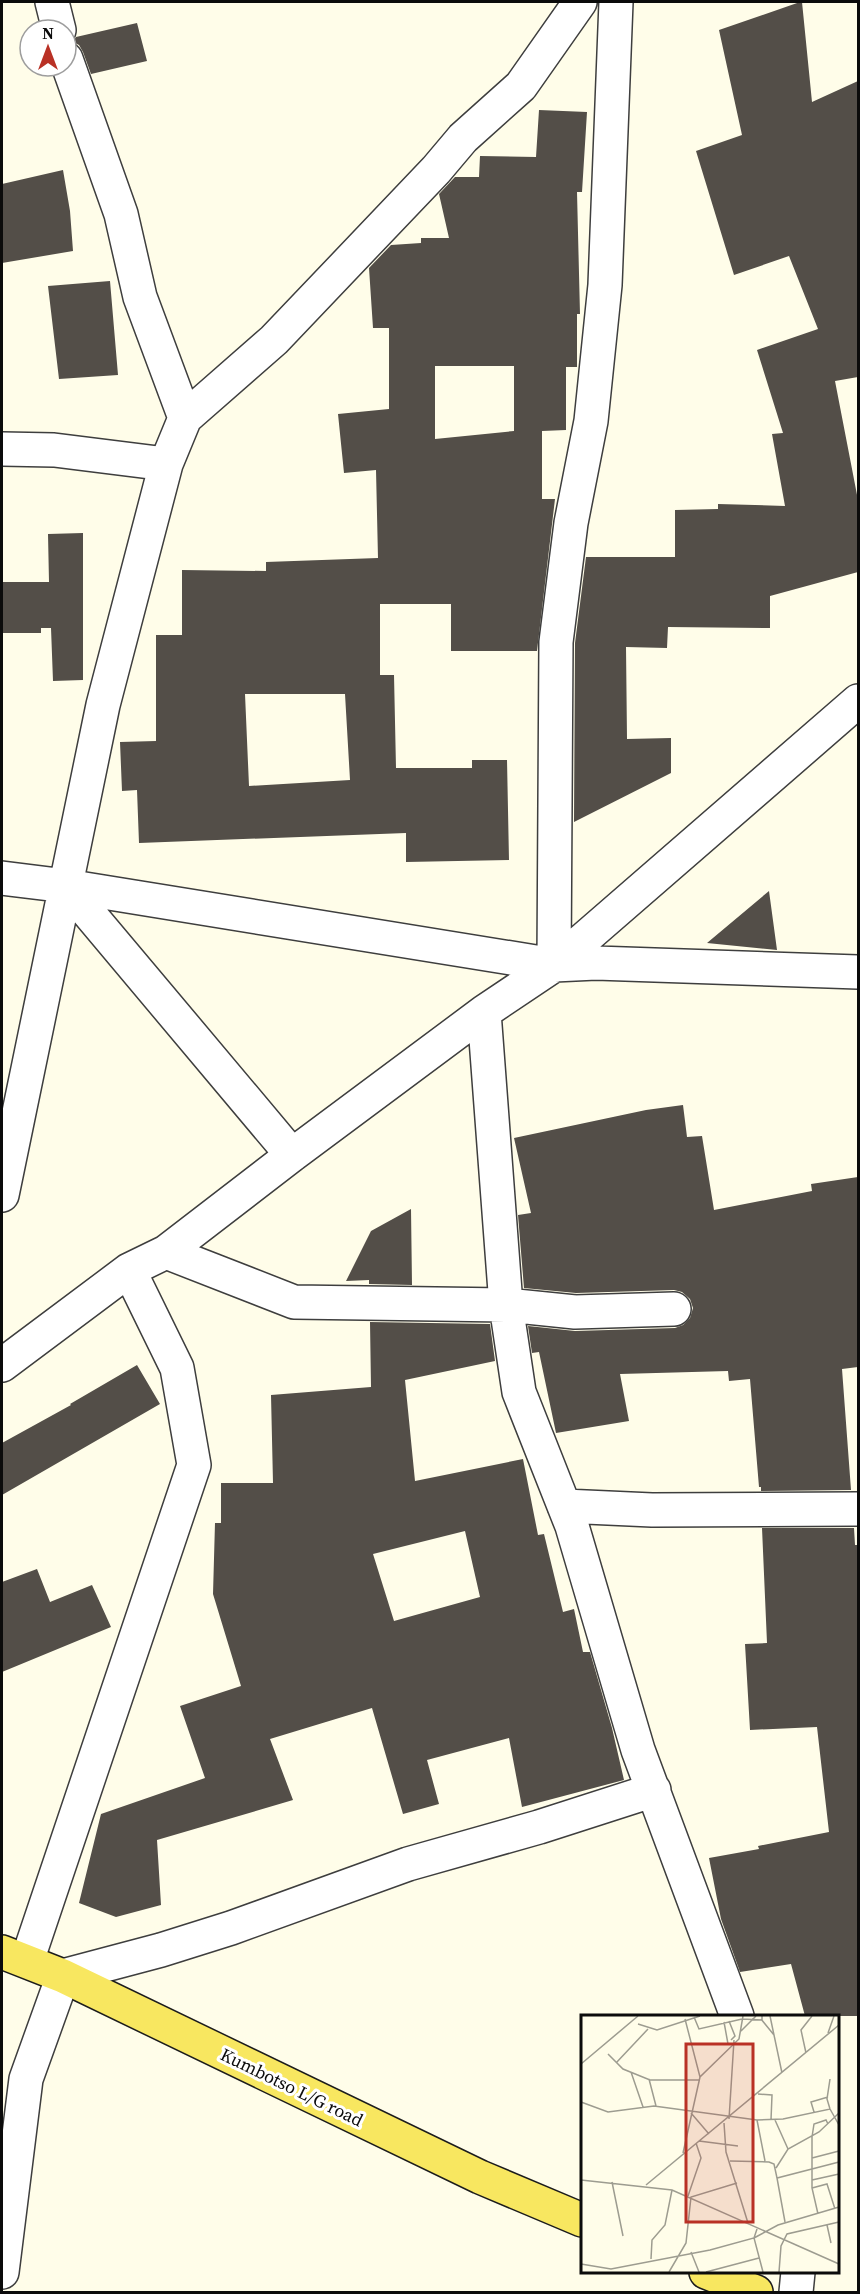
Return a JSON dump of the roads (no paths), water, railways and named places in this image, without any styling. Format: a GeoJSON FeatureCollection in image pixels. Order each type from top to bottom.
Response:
{"type":"FeatureCollection","features":[{"type":"Feature","properties":{"kind":"main road","name":"Kumbotso L/G road"},"geometry":{"type":"LineString","coordinates":[[14,1956],[63,1976],[480,2177],[581,2220]]}},
{"type":"Feature","properties":{"kind":"main road"},"geometry":{"type":"LineString","coordinates":[[711,2273],[756,2292]]}},
{"type":"Feature","properties":{"kind":"street"},"geometry":{"type":"LineString","coordinates":[[52,2],[56,18]]}},
{"type":"Feature","properties":{"kind":"street"},"geometry":{"type":"LineString","coordinates":[[2,1195],[103,705],[166,464],[184,418],[274,340],[436,170],[463,138],[521,86],[580,2]]}},
{"type":"Feature","properties":{"kind":"street"},"geometry":{"type":"LineString","coordinates":[[554,965],[556,642],[571,523],[591,421],[605,285],[616,2]]}},
{"type":"Feature","properties":{"kind":"street"},"geometry":{"type":"LineString","coordinates":[[73,78],[122,214],[140,297],[184,418]]}},
{"type":"Feature","properties":{"kind":"street"},"geometry":{"type":"LineString","coordinates":[[2,449],[54,450],[166,464]]}},
{"type":"Feature","properties":{"kind":"street"},"geometry":{"type":"LineString","coordinates":[[2,1365],[129,1270],[166,1252],[484,1012],[554,965],[858,701]]}},
{"type":"Feature","properties":{"kind":"street"},"geometry":{"type":"LineString","coordinates":[[2,878],[66,886],[554,965],[596,963],[858,972]]}},
{"type":"Feature","properties":{"kind":"street"},"geometry":{"type":"LineString","coordinates":[[66,886],[292,1155]]}},
{"type":"Feature","properties":{"kind":"street"},"geometry":{"type":"LineString","coordinates":[[484,1012],[506,1305],[519,1392],[572,1526],[638,1750],[737,2015]]}},
{"type":"Feature","properties":{"kind":"street"},"geometry":{"type":"LineString","coordinates":[[166,1252],[294,1302],[506,1305],[574,1312],[674,1309]]}},
{"type":"Feature","properties":{"kind":"street"},"geometry":{"type":"LineString","coordinates":[[14,1956],[84,1788],[194,1466],[177,1368],[129,1270]]}},
{"type":"Feature","properties":{"kind":"street"},"geometry":{"type":"LineString","coordinates":[[564,1506],[652,1510],[858,1509]]}},
{"type":"Feature","properties":{"kind":"street"},"geometry":{"type":"LineString","coordinates":[[2,2272],[27,2079],[63,1976],[161,1950],[231,1928],[408,1864],[539,1827],[654,1790]]}},
{"type":"Feature","properties":{"kind":"street"},"geometry":{"type":"LineString","coordinates":[[796,2292],[798,2273]]}}]}
